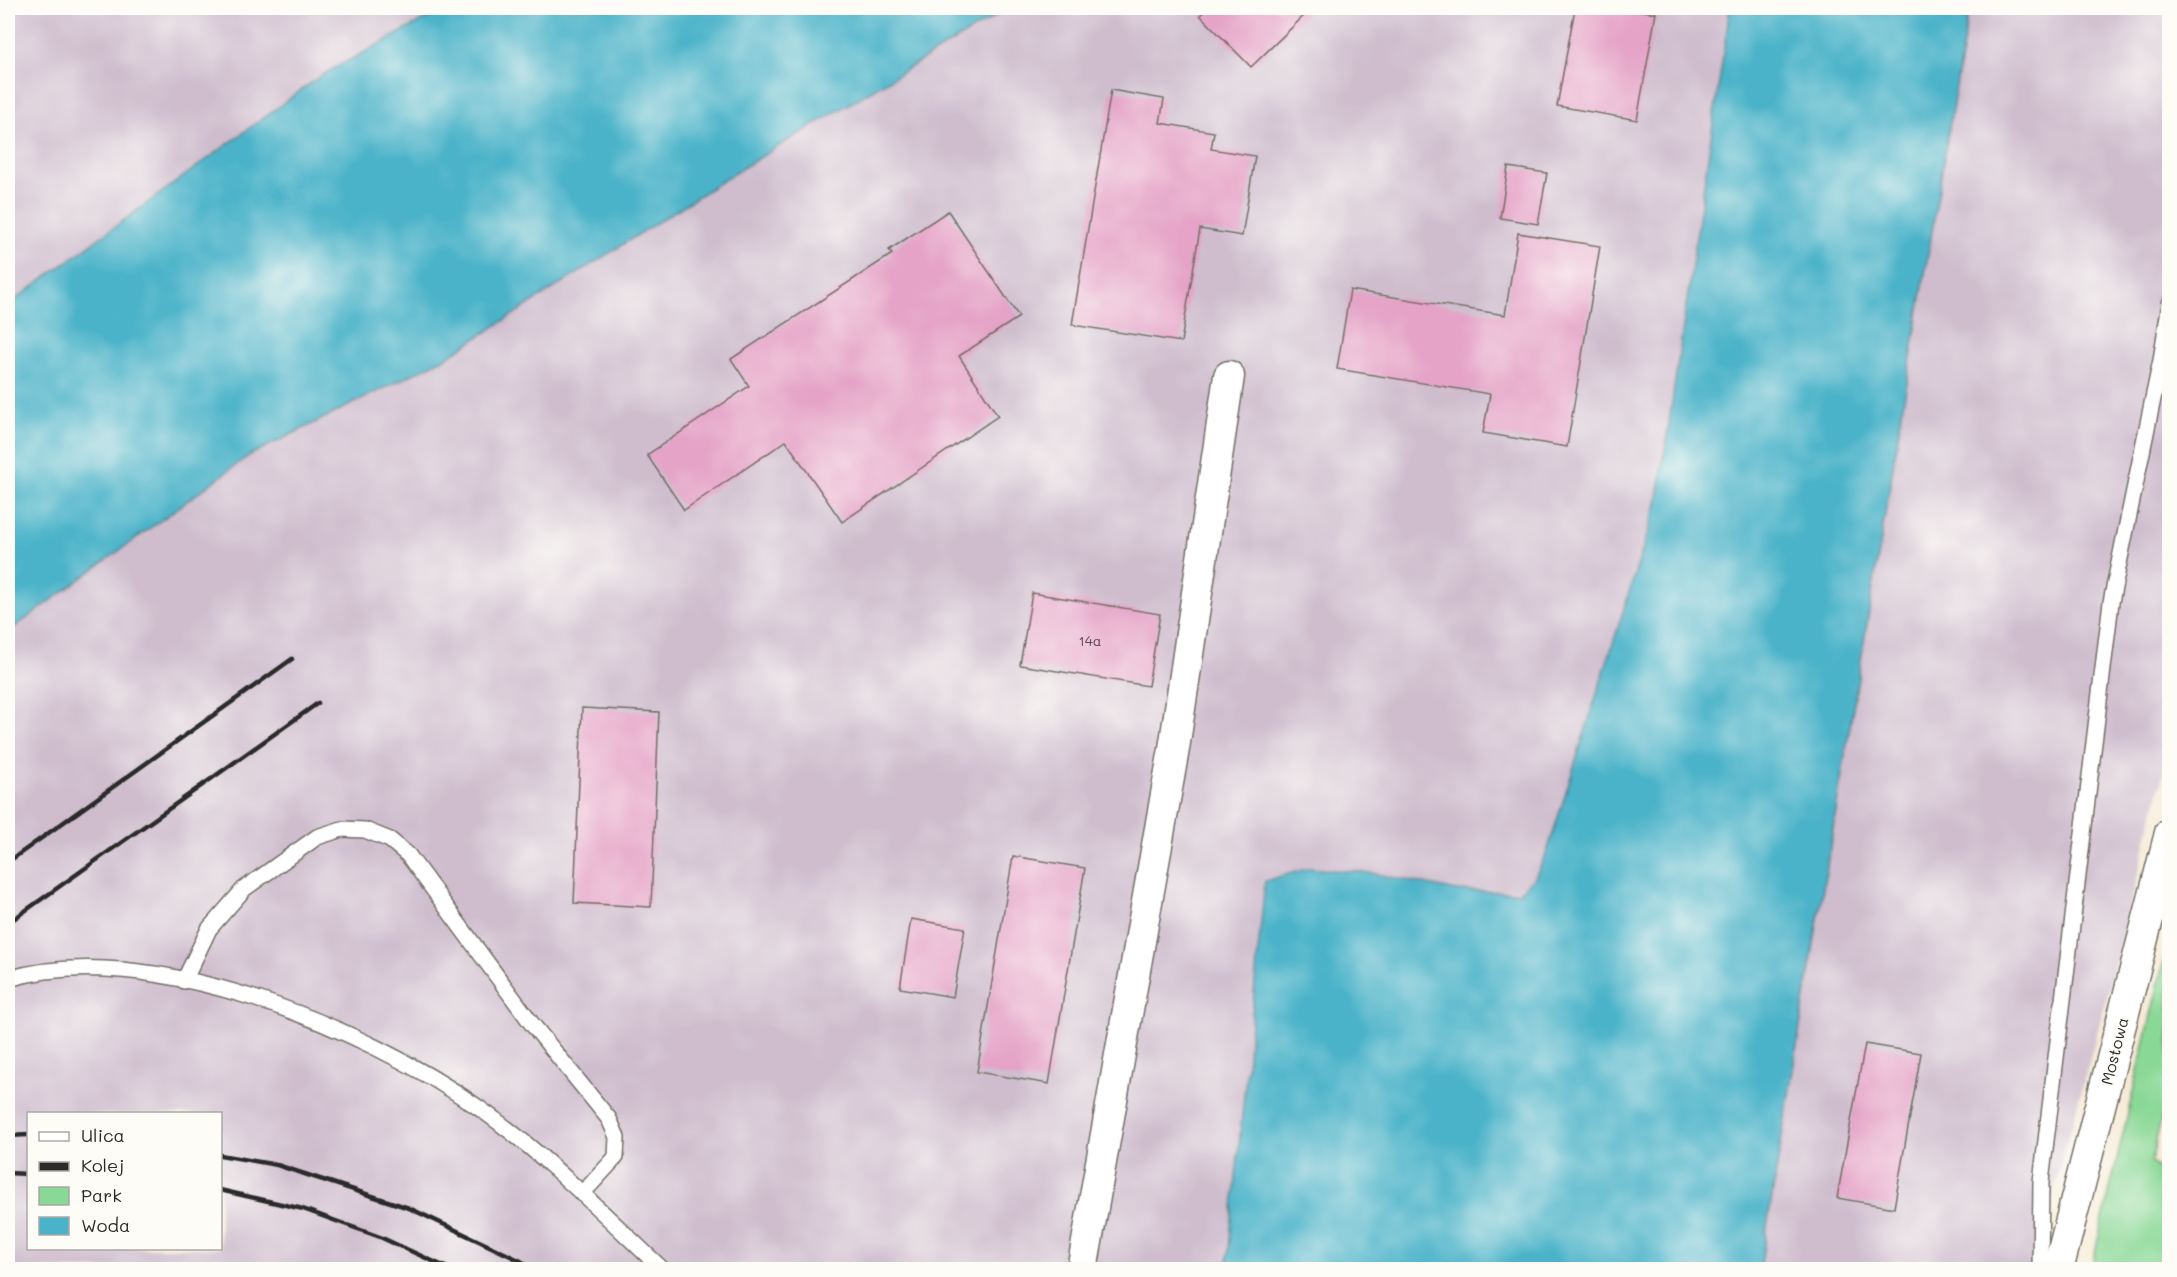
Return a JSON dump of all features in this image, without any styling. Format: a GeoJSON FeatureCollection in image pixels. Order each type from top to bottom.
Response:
{"type":"FeatureCollection","features":[{"type":"Feature","properties":{"kind":"street"},"geometry":{"type":"LineString","coordinates":[[1082,1269],[1172,759],[1229,376]]}},
{"type":"Feature","properties":{"kind":"street","name":"Mostowa"},"geometry":{"type":"LineString","coordinates":[[2058,1269],[2169,833]]}},
{"type":"Feature","properties":{"kind":"lane"},"geometry":{"type":"LineString","coordinates":[[2040,1269],[2041,1182],[2111,602],[2160,360],[2169,303]]}},
{"type":"Feature","properties":{"kind":"lane"},"geometry":{"type":"LineString","coordinates":[[184,981],[209,929],[244,889],[317,837],[342,829],[365,831],[390,840],[408,855],[532,1024],[609,1119],[617,1137],[616,1156],[582,1194]]}},
{"type":"Feature","properties":{"kind":"lane"},"geometry":{"type":"LineString","coordinates":[[8,979],[29,972],[72,967],[131,970],[260,1000],[379,1048],[480,1108],[548,1163],[663,1269]]}},
{"type":"Feature","properties":{"kind":"shaded area"},"geometry":{"type":"Polygon","coordinates":[[[8,8],[2169,8],[2169,751],[2118,955],[2033,1269],[8,1269],[8,8]]]}},
{"type":"Feature","properties":{"kind":"green space"},"geometry":{"type":"Polygon","coordinates":[[[2169,939],[2169,1086],[2151,1162],[2169,1178],[2169,1269],[2091,1269],[2169,939]]]}},
{"type":"Feature","properties":{"kind":"water"},"geometry":{"type":"Polygon","coordinates":[[[446,8],[1009,8],[739,170],[447,357],[250,455],[8,632],[8,305],[322,75],[446,8]]]}},
{"type":"Feature","properties":{"kind":"water"},"geometry":{"type":"Polygon","coordinates":[[[1730,8],[1969,8],[1760,1269],[1227,1269],[1265,881],[1309,868],[1372,873],[1457,891],[1519,892],[1535,877],[1547,852],[1657,504],[1730,8]]]}},
{"type":"Feature","properties":{"kind":"building"},"geometry":{"type":"Polygon","coordinates":[[[1208,8],[1312,8],[1251,67],[1200,15],[1208,8]]]}},
{"type":"Feature","properties":{"kind":"building"},"geometry":{"type":"Polygon","coordinates":[[[1575,8],[1623,8],[1656,13],[1637,120],[1557,106],[1575,8]]]}},
{"type":"Feature","properties":{"kind":"building"},"geometry":{"type":"Polygon","coordinates":[[[1111,90],[1164,99],[1160,123],[1214,132],[1211,149],[1255,156],[1242,236],[1200,229],[1181,342],[1072,325],[1111,90]]]}},
{"type":"Feature","properties":{"kind":"building"},"geometry":{"type":"Polygon","coordinates":[[[1508,167],[1547,173],[1538,224],[1500,218],[1508,167]]]}},
{"type":"Feature","properties":{"kind":"building"},"geometry":{"type":"Polygon","coordinates":[[[948,211],[1019,317],[959,356],[998,416],[842,522],[786,441],[684,510],[647,455],[749,386],[731,359],[892,254],[889,250],[948,211]]]}},
{"type":"Feature","properties":{"kind":"building"},"geometry":{"type":"Polygon","coordinates":[[[1518,233],[1600,246],[1567,447],[1483,433],[1490,394],[1337,369],[1350,290],[1505,315],[1518,233]]]}},
{"type":"Feature","properties":{"kind":"building"},"geometry":{"type":"Polygon","coordinates":[[[1032,593],[1160,614],[1148,686],[1020,665],[1032,593]]]}},
{"type":"Feature","properties":{"kind":"building"},"geometry":{"type":"Polygon","coordinates":[[[582,708],[659,712],[651,907],[574,903],[582,708]]]}},
{"type":"Feature","properties":{"kind":"building"},"geometry":{"type":"Polygon","coordinates":[[[1013,856],[1085,868],[1049,1084],[977,1072],[1013,856]]]}},
{"type":"Feature","properties":{"kind":"building"},"geometry":{"type":"Polygon","coordinates":[[[911,919],[965,928],[953,997],[900,988],[911,919]]]}},
{"type":"Feature","properties":{"kind":"building"},"geometry":{"type":"Polygon","coordinates":[[[1865,1044],[1921,1053],[1894,1208],[1837,1198],[1865,1044]]]}},
{"type":"Feature","properties":{"kind":"railway"},"geometry":{"type":"LineString","coordinates":[[8,862],[292,659]]}},
{"type":"Feature","properties":{"kind":"railway"},"geometry":{"type":"LineString","coordinates":[[8,923],[318,703]]}},
{"type":"Feature","properties":{"kind":"railway"},"geometry":{"type":"LineString","coordinates":[[8,1136],[27,1135]]}},
{"type":"Feature","properties":{"kind":"railway"},"geometry":{"type":"LineString","coordinates":[[222,1155],[277,1165],[409,1208],[521,1261],[534,1270]]}},
{"type":"Feature","properties":{"kind":"railway"},"geometry":{"type":"LineString","coordinates":[[8,1173],[27,1174]]}},
{"type":"Feature","properties":{"kind":"railway"},"geometry":{"type":"LineString","coordinates":[[222,1190],[303,1209],[380,1237],[452,1270]]}}]}
